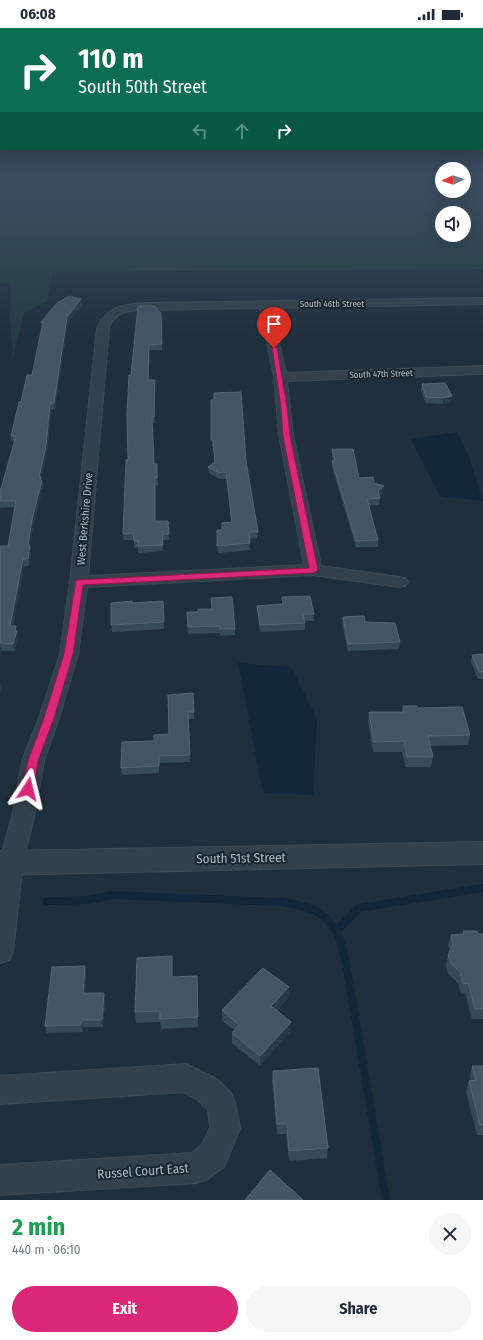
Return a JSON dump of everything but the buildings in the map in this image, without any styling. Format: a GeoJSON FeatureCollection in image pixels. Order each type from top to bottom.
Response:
{"type":"FeatureCollection","features":[{"type":"Feature","properties":{"kind":"street","name":"South 46th Street"},"geometry":{"type":"LineString","coordinates":[[111,314],[132,308],[151,306],[483,301]]}},
{"type":"Feature","properties":{"kind":"street"},"geometry":{"type":"LineString","coordinates":[[265,304],[280,377],[286,436],[314,570]]}},
{"type":"Feature","properties":{"kind":"street","name":"West Berkshire Drive"},"geometry":{"type":"LineString","coordinates":[[0,952],[6,863],[23,817],[33,761],[49,718],[68,654],[79,582],[103,328],[106,320],[111,314]]}},
{"type":"Feature","properties":{"kind":"street","name":"South 47th Street"},"geometry":{"type":"LineString","coordinates":[[280,377],[483,370]]}},
{"type":"Feature","properties":{"kind":"street"},"geometry":{"type":"LineString","coordinates":[[79,582],[314,570],[399,582]]}},
{"type":"Feature","properties":{"kind":"street","name":"South 51st Street"},"geometry":{"type":"LineString","coordinates":[[6,863],[483,854]]}},
{"type":"Feature","properties":{"kind":"street","name":"Russel Court East"},"geometry":{"type":"LineString","coordinates":[[0,1090],[186,1078],[207,1089],[221,1103],[225,1128],[213,1156],[197,1168],[0,1180]]}},
{"type":"Feature","properties":{"kind":"green space"},"geometry":{"type":"Polygon","coordinates":[[[0,233],[435,233],[435,242],[471,242],[471,233],[483,233],[483,269],[53,272],[47,301],[24,313],[13,358],[10,322],[11,284],[0,283],[0,233]]]}},
{"type":"Feature","properties":{"kind":"water"},"geometry":{"type":"Polygon","coordinates":[[[457,432],[469,457],[483,501],[440,496],[411,439],[457,432]]]}},
{"type":"Feature","properties":{"kind":"water"},"geometry":{"type":"Polygon","coordinates":[[[238,663],[291,667],[317,719],[313,795],[263,793],[238,663]]]}},
{"type":"Feature","properties":{"kind":"waterway"},"geometry":{"type":"LineString","coordinates":[[336,931],[359,908],[483,888]]}},
{"type":"Feature","properties":{"kind":"waterway"},"geometry":{"type":"LineString","coordinates":[[47,901],[88,900],[112,895],[281,902],[305,907],[320,913],[326,918],[338,934],[345,958],[386,1200]]}},
{"type":"Feature","properties":{"kind":"route"},"geometry":{"type":"LineString","coordinates":[[28,789],[33,761],[49,718],[68,654],[79,582],[314,570],[286,436],[280,377],[274,348]]}}]}
